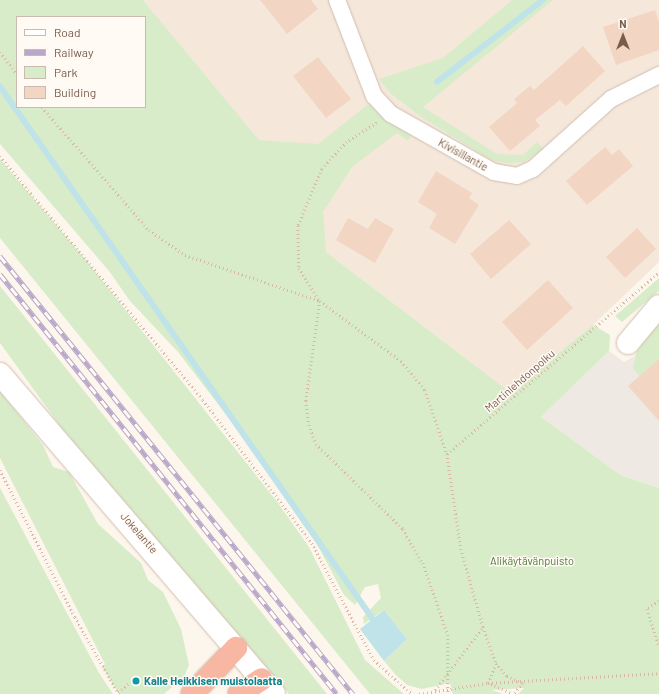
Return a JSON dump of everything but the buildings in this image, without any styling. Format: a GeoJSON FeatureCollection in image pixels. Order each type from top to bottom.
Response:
{"type":"FeatureCollection","features":[{"type":"Feature","properties":{"kind":"highway"},"geometry":{"type":"LineString","coordinates":[[192,694],[236,648]]}},
{"type":"Feature","properties":{"kind":"highway"},"geometry":{"type":"LineString","coordinates":[[239,694],[268,686]]}},
{"type":"Feature","properties":{"kind":"main road"},"geometry":{"type":"LineString","coordinates":[[628,343],[659,306]]}},
{"type":"Feature","properties":{"kind":"main road","name":"Jokelantie"},"geometry":{"type":"LineString","coordinates":[[0,374],[268,686]]}},
{"type":"Feature","properties":{"kind":"street","name":"Kivisillantie"},"geometry":{"type":"LineString","coordinates":[[337,0],[364,78],[374,96],[391,114],[494,172],[517,176],[533,169],[611,99],[659,75]]}},
{"type":"Feature","properties":{"kind":"path"},"geometry":{"type":"LineString","coordinates":[[0,52],[16,73]]}},
{"type":"Feature","properties":{"kind":"path"},"geometry":{"type":"LineString","coordinates":[[43,108],[155,234],[185,255],[320,301],[401,361],[425,390],[447,454],[461,549],[483,627],[496,663],[508,676],[523,683]]}},
{"type":"Feature","properties":{"kind":"path"},"geometry":{"type":"LineString","coordinates":[[391,114],[347,142],[322,169],[308,199],[298,226],[299,268],[320,301],[306,401],[309,425],[316,444],[403,529],[423,563],[448,635],[450,672],[448,694]]}},
{"type":"Feature","properties":{"kind":"path"},"geometry":{"type":"LineString","coordinates":[[0,156],[203,400],[312,543],[374,660],[412,694]]}},
{"type":"Feature","properties":{"kind":"path","name":"Martinlehdonpolku"},"geometry":{"type":"LineString","coordinates":[[447,454],[659,272]]}},
{"type":"Feature","properties":{"kind":"path"},"geometry":{"type":"LineString","coordinates":[[0,470],[118,693],[132,681]]}},
{"type":"Feature","properties":{"kind":"path"},"geometry":{"type":"LineString","coordinates":[[659,601],[647,609],[659,645]]}},
{"type":"Feature","properties":{"kind":"path"},"geometry":{"type":"LineString","coordinates":[[434,691],[483,627]]}},
{"type":"Feature","properties":{"kind":"path"},"geometry":{"type":"LineString","coordinates":[[488,683],[496,663]]}},
{"type":"Feature","properties":{"kind":"path"},"geometry":{"type":"LineString","coordinates":[[420,694],[449,688],[488,683],[523,683],[659,673]]}},
{"type":"Feature","properties":{"kind":"path"},"geometry":{"type":"LineString","coordinates":[[488,683],[514,694],[523,683]]}},
{"type":"Feature","properties":{"kind":"shaded area"},"geometry":{"type":"Polygon","coordinates":[[[143,0],[659,0],[659,262],[593,325],[510,392],[326,252],[258,140],[143,0]]]}},
{"type":"Feature","properties":{"kind":"shaded area"},"geometry":{"type":"Polygon","coordinates":[[[659,326],[659,488],[622,476],[541,417],[609,351],[624,362],[648,349],[659,326]]]}},
{"type":"Feature","properties":{"kind":"green space","name":"Alikäytävänpuisto"},"geometry":{"type":"Polygon","coordinates":[[[0,0],[143,0],[259,140],[318,144],[371,102],[413,133],[408,141],[397,133],[352,167],[323,212],[326,252],[510,392],[593,325],[610,335],[609,351],[541,417],[622,476],[659,488],[659,694],[518,694],[524,688],[492,690],[503,694],[453,694],[450,683],[422,689],[407,685],[384,661],[407,639],[384,610],[364,624],[363,617],[381,598],[378,584],[365,587],[355,605],[344,595],[310,531],[231,421],[178,352],[130,301],[109,271],[0,144],[0,0]]]}},
{"type":"Feature","properties":{"kind":"green space"},"geometry":{"type":"Polygon","coordinates":[[[512,0],[553,0],[423,107],[497,154],[523,155],[537,142],[543,149],[524,162],[507,163],[491,160],[420,116],[390,93],[379,79],[443,58],[512,0]]]}},
{"type":"Feature","properties":{"kind":"green space"},"geometry":{"type":"Polygon","coordinates":[[[0,159],[86,260],[278,503],[309,547],[365,660],[404,694],[370,694],[0,238],[0,159]]]}},
{"type":"Feature","properties":{"kind":"green space"},"geometry":{"type":"Polygon","coordinates":[[[659,278],[659,291],[622,322],[615,316],[659,278]]]}},
{"type":"Feature","properties":{"kind":"green space"},"geometry":{"type":"Polygon","coordinates":[[[0,286],[327,694],[289,694],[63,430],[0,343],[0,286]]]}},
{"type":"Feature","properties":{"kind":"green space"},"geometry":{"type":"Polygon","coordinates":[[[659,317],[659,359],[640,376],[633,369],[636,353],[659,317]]]}},
{"type":"Feature","properties":{"kind":"green space"},"geometry":{"type":"Polygon","coordinates":[[[0,391],[43,445],[53,467],[69,472],[98,524],[141,563],[148,580],[163,592],[181,629],[189,665],[184,677],[164,694],[119,694],[102,667],[105,664],[0,458],[0,391]]]}},
{"type":"Feature","properties":{"kind":"green space"},"geometry":{"type":"Polygon","coordinates":[[[0,488],[99,673],[113,694],[0,694],[0,488]]]}},
{"type":"Feature","properties":{"kind":"water"},"geometry":{"type":"Polygon","coordinates":[[[384,610],[407,639],[384,661],[360,629],[384,610]]]}},
{"type":"Feature","properties":{"kind":"waterway"},"geometry":{"type":"LineString","coordinates":[[437,82],[543,0]]}},
{"type":"Feature","properties":{"kind":"waterway"},"geometry":{"type":"LineString","coordinates":[[0,86],[376,623]]}},
{"type":"Feature","properties":{"kind":"railway"},"geometry":{"type":"LineString","coordinates":[[0,256],[353,694]]}},
{"type":"Feature","properties":{"kind":"railway"},"geometry":{"type":"LineString","coordinates":[[0,274],[337,694]]}},
{"type":"Feature","properties":{"kind":"place","name":"Kalle Heikkisen muistolaatta"},"geometry":{"type":"Point","coordinates":[136,681]}}]}
